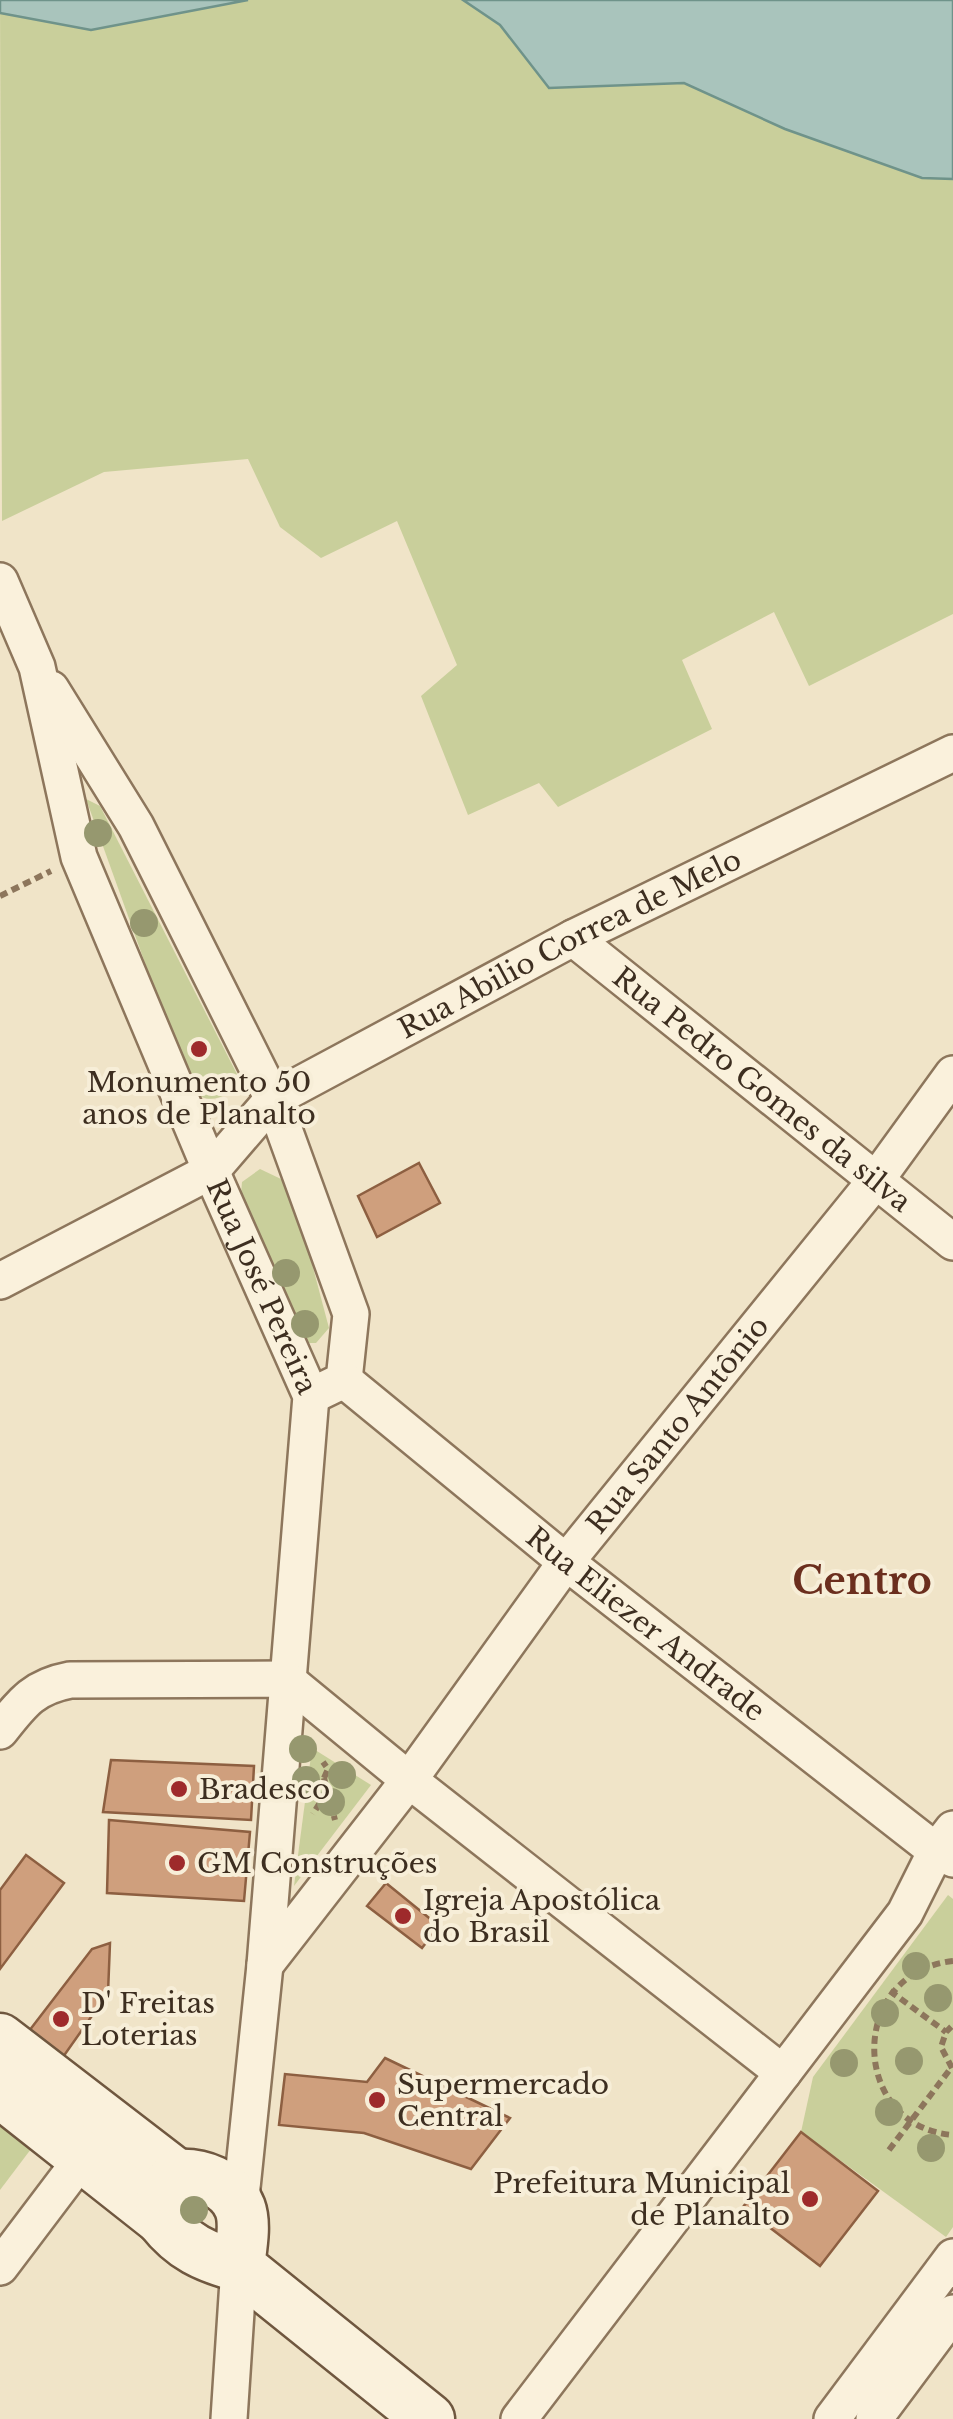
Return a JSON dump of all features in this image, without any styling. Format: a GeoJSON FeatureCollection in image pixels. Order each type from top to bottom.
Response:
{"type":"FeatureCollection","features":[{"type":"Feature","properties":{"kind":"street","name":"Rua José Pereira"},"geometry":{"type":"LineString","coordinates":[[0,581],[37,667],[78,857],[311,1396],[265,1965],[240,2208]]}},
{"type":"Feature","properties":{"kind":"street"},"geometry":{"type":"LineString","coordinates":[[37,667],[136,826],[274,1099],[351,1314],[344,1380],[311,1396]]}},
{"type":"Feature","properties":{"kind":"street","name":"Rua Abilio Correa de Melo"},"geometry":{"type":"LineString","coordinates":[[211,1172],[274,1099],[573,938],[953,752]]}},
{"type":"Feature","properties":{"kind":"street","name":"Rua Pedro Gomes da silva"},"geometry":{"type":"LineString","coordinates":[[573,938],[953,1242]]}},
{"type":"Feature","properties":{"kind":"street","name":"Rua Santo Antônio"},"geometry":{"type":"LineString","coordinates":[[265,1965],[408,1780],[566,1562],[876,1180],[953,1074]]}},
{"type":"Feature","properties":{"kind":"street"},"geometry":{"type":"LineString","coordinates":[[0,1281],[211,1172]]}},
{"type":"Feature","properties":{"kind":"street","name":"Rua Eliezer Andrade"},"geometry":{"type":"LineString","coordinates":[[344,1380],[566,1562],[949,1853]]}},
{"type":"Feature","properties":{"kind":"street"},"geometry":{"type":"LineString","coordinates":[[0,1732],[25,1698],[50,1684],[70,1680],[286,1679],[408,1780],[783,2073]]}},
{"type":"Feature","properties":{"kind":"street"},"geometry":{"type":"LineString","coordinates":[[519,2419],[949,1853]]}},
{"type":"Feature","properties":{"kind":"street"},"geometry":{"type":"LineString","coordinates":[[0,2039],[95,2141]]}},
{"type":"Feature","properties":{"kind":"street"},"geometry":{"type":"LineString","coordinates":[[0,2092],[95,2141],[169,2197],[179,2242],[206,2257],[239,2266],[429,2419]]}},
{"type":"Feature","properties":{"kind":"street"},"geometry":{"type":"LineString","coordinates":[[0,2267],[95,2141]]}},
{"type":"Feature","properties":{"kind":"street"},"geometry":{"type":"LineString","coordinates":[[169,2197],[195,2174],[214,2181],[240,2208],[242,2236],[229,2419]]}},
{"type":"Feature","properties":{"kind":"street"},"geometry":{"type":"LineString","coordinates":[[832,2419],[953,2257]]}},
{"type":"Feature","properties":{"kind":"street"},"geometry":{"type":"LineString","coordinates":[[874,2419],[953,2313]]}},
{"type":"Feature","properties":{"kind":"path"},"geometry":{"type":"LineString","coordinates":[[0,896],[78,857]]}},
{"type":"Feature","properties":{"kind":"path"},"geometry":{"type":"LineString","coordinates":[[323,1762],[328,1769],[324,1778],[337,1828]]}},
{"type":"Feature","properties":{"kind":"path"},"geometry":{"type":"LineString","coordinates":[[310,1779],[324,1778]]}},
{"type":"Feature","properties":{"kind":"path"},"geometry":{"type":"LineString","coordinates":[[953,1961],[924,1968],[892,1993],[879,2014],[874,2037],[874,2061],[893,2104],[928,2130],[953,2135]]}},
{"type":"Feature","properties":{"kind":"path"},"geometry":{"type":"LineString","coordinates":[[892,1993],[946,2032]]}},
{"type":"Feature","properties":{"kind":"path"},"geometry":{"type":"LineString","coordinates":[[889,2150],[952,2068],[942,2055],[946,2032],[953,2024]]}},
{"type":"Feature","properties":{"kind":"green space"},"geometry":{"type":"Polygon","coordinates":[[[0,0],[953,0],[953,614],[809,686],[774,612],[682,660],[712,729],[558,807],[539,783],[468,815],[421,696],[457,665],[397,521],[321,558],[280,527],[248,459],[104,472],[2,521],[0,0]]]}},
{"type":"Feature","properties":{"kind":"green space"},"geometry":{"type":"Polygon","coordinates":[[[86,799],[100,806],[240,1080],[218,1098],[205,1098],[191,1091],[86,799]]]}},
{"type":"Feature","properties":{"kind":"green space"},"geometry":{"type":"Polygon","coordinates":[[[260,1169],[281,1179],[294,1196],[329,1328],[316,1343],[304,1343],[240,1207],[242,1182],[260,1169]]]}},
{"type":"Feature","properties":{"kind":"green space"},"geometry":{"type":"Polygon","coordinates":[[[312,1748],[371,1785],[294,1886],[312,1748]]]}},
{"type":"Feature","properties":{"kind":"green space"},"geometry":{"type":"Polygon","coordinates":[[[948,1895],[953,1899],[953,2227],[946,2237],[801,2132],[813,2077],[948,1895]]]}},
{"type":"Feature","properties":{"kind":"green space"},"geometry":{"type":"Polygon","coordinates":[[[0,2125],[31,2149],[0,2190],[0,2125]]]}},
{"type":"Feature","properties":{"kind":"water"},"geometry":{"type":"Polygon","coordinates":[[[0,0],[248,0],[91,30],[0,13],[0,0]]]}},
{"type":"Feature","properties":{"kind":"water"},"geometry":{"type":"Polygon","coordinates":[[[463,0],[953,0],[953,179],[922,178],[785,129],[684,83],[549,88],[500,25],[463,0]]]}},
{"type":"Feature","properties":{"kind":"building"},"geometry":{"type":"Polygon","coordinates":[[[419,1163],[440,1203],[377,1237],[358,1196],[419,1163]]]}},
{"type":"Feature","properties":{"kind":"building","name":"Bradesco"},"geometry":{"type":"Polygon","coordinates":[[[111,1760],[254,1766],[251,1820],[103,1812],[111,1760]]]}},
{"type":"Feature","properties":{"kind":"building","name":"GM Construções"},"geometry":{"type":"Polygon","coordinates":[[[109,1820],[250,1832],[244,1901],[107,1893],[109,1820]]]}},
{"type":"Feature","properties":{"kind":"building"},"geometry":{"type":"Polygon","coordinates":[[[26,1855],[64,1883],[0,1969],[0,1890],[26,1855]]]}},
{"type":"Feature","properties":{"kind":"building","name":"Igreja Apostólica do Brasil"},"geometry":{"type":"Polygon","coordinates":[[[386,1883],[439,1926],[422,1948],[367,1906],[386,1883]]]}},
{"type":"Feature","properties":{"kind":"building"},"geometry":{"type":"Polygon","coordinates":[[[110,1943],[108,1993],[63,2057],[29,2031],[92,1949],[110,1943]]]}},
{"type":"Feature","properties":{"kind":"building","name":"Supermercado Central"},"geometry":{"type":"Polygon","coordinates":[[[385,2058],[510,2118],[471,2169],[364,2133],[279,2125],[285,2074],[367,2082],[385,2058]]]}},
{"type":"Feature","properties":{"kind":"building","name":"Prefeitura Municipal de Planalto"},"geometry":{"type":"Polygon","coordinates":[[[801,2132],[878,2191],[820,2266],[743,2207],[801,2132]]]}},
{"type":"Feature","properties":{"kind":"place","name":"Monumento 50 anos de Planalto"},"geometry":{"type":"Point","coordinates":[199,1049]}},
{"type":"Feature","properties":{"kind":"place","name":"Bradesco"},"geometry":{"type":"Point","coordinates":[179,1789]}},
{"type":"Feature","properties":{"kind":"place","name":"GM Construções"},"geometry":{"type":"Point","coordinates":[177,1863]}},
{"type":"Feature","properties":{"kind":"place","name":"Igreja Apostólica do Brasil"},"geometry":{"type":"Point","coordinates":[403,1916]}},
{"type":"Feature","properties":{"kind":"place","name":"D' Freitas Loterias"},"geometry":{"type":"Point","coordinates":[61,2019]}},
{"type":"Feature","properties":{"kind":"place","name":"Supermercado Central"},"geometry":{"type":"Point","coordinates":[377,2100]}},
{"type":"Feature","properties":{"kind":"place","name":"Prefeitura Municipal de Planalto"},"geometry":{"type":"Point","coordinates":[810,2199]}},
{"type":"Feature","properties":{"kind":"district","name":"Centro"},"geometry":{"type":"Point","coordinates":[862,1580]}}]}
